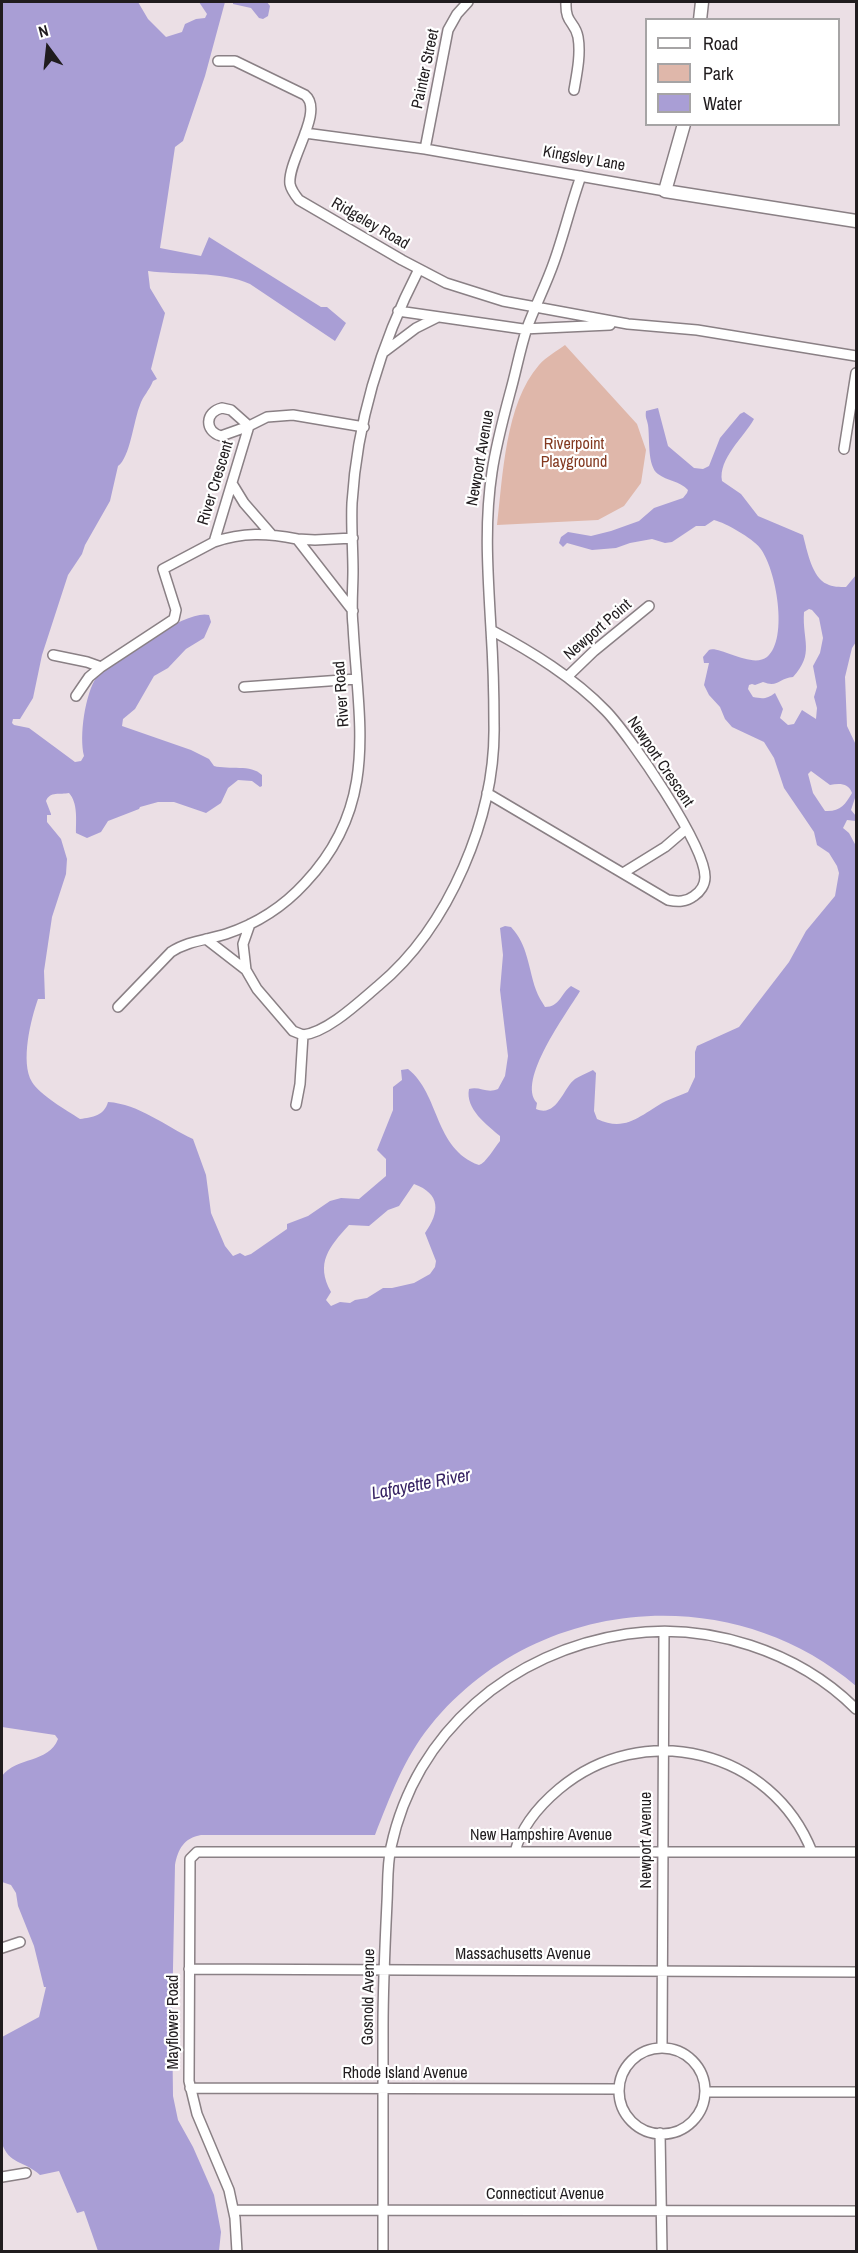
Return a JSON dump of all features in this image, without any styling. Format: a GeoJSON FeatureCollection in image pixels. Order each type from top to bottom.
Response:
{"type":"FeatureCollection","features":[{"type":"Feature","properties":{"kind":"street","name":"Painter Street"},"geometry":{"type":"LineString","coordinates":[[425,149],[448,30],[457,14],[468,2]]}},
{"type":"Feature","properties":{"kind":"street"},"geometry":{"type":"LineString","coordinates":[[566,2],[566,14],[578,35],[574,90]]}},
{"type":"Feature","properties":{"kind":"street"},"geometry":{"type":"LineString","coordinates":[[700,18],[702,2]]}},
{"type":"Feature","properties":{"kind":"street","name":"Ridgeley Road"},"geometry":{"type":"LineString","coordinates":[[218,61],[235,61],[308,97],[312,106],[290,180],[294,194],[300,200],[446,283],[503,301],[536,308],[628,324],[697,330],[856,356]]}},
{"type":"Feature","properties":{"kind":"street"},"geometry":{"type":"LineString","coordinates":[[665,191],[683,126]]}},
{"type":"Feature","properties":{"kind":"street","name":"Kingsley Lane"},"geometry":{"type":"LineString","coordinates":[[305,133],[425,149],[665,191],[856,221]]}},
{"type":"Feature","properties":{"kind":"street","name":"Newport Avenue"},"geometry":{"type":"LineString","coordinates":[[303,1035],[318,1030],[359,1002],[399,968],[444,908],[473,841],[487,793],[494,726],[487,569],[488,506],[498,436],[527,328],[554,262],[581,176]]}},
{"type":"Feature","properties":{"kind":"street","name":"River Road"},"geometry":{"type":"LineString","coordinates":[[118,1007],[171,952],[189,942],[206,939],[250,924],[268,914],[305,883],[336,842],[343,827],[357,784],[361,749],[353,610],[353,493],[370,396],[398,310],[419,269]]}},
{"type":"Feature","properties":{"kind":"street","name":"Ridgeley Road"},"geometry":{"type":"LineString","coordinates":[[398,310],[490,326],[527,328],[628,324]]}},
{"type":"Feature","properties":{"kind":"street"},"geometry":{"type":"LineString","coordinates":[[384,352],[416,328],[438,317]]}},
{"type":"Feature","properties":{"kind":"street"},"geometry":{"type":"LineString","coordinates":[[844,448],[856,373]]}},
{"type":"Feature","properties":{"kind":"street","name":"River Crescent"},"geometry":{"type":"LineString","coordinates":[[76,696],[89,677],[100,667],[174,619],[176,610],[164,568],[214,542],[249,426],[267,417],[292,415],[364,427]]}},
{"type":"Feature","properties":{"kind":"street"},"geometry":{"type":"LineString","coordinates":[[232,485],[250,511],[271,534]]}},
{"type":"Feature","properties":{"kind":"street"},"geometry":{"type":"LineString","coordinates":[[214,542],[242,534],[271,534],[315,540],[353,538]]}},
{"type":"Feature","properties":{"kind":"street"},"geometry":{"type":"LineString","coordinates":[[297,539],[353,610]]}},
{"type":"Feature","properties":{"kind":"street","name":"Newport Point"},"geometry":{"type":"LineString","coordinates":[[567,677],[594,651],[649,606]]}},
{"type":"Feature","properties":{"kind":"street","name":"Newport Crescent"},"geometry":{"type":"LineString","coordinates":[[487,793],[668,900],[684,901],[691,898],[698,894],[706,880],[701,856],[686,829],[621,728],[597,702],[567,677],[519,645],[491,630]]}},
{"type":"Feature","properties":{"kind":"street"},"geometry":{"type":"LineString","coordinates":[[54,655],[100,667]]}},
{"type":"Feature","properties":{"kind":"street"},"geometry":{"type":"LineString","coordinates":[[244,687],[357,679]]}},
{"type":"Feature","properties":{"kind":"street","name":"Newport Crescent"},"geometry":{"type":"LineString","coordinates":[[623,873],[665,847],[686,829]]}},
{"type":"Feature","properties":{"kind":"street"},"geometry":{"type":"LineString","coordinates":[[246,970],[243,944],[250,924]]}},
{"type":"Feature","properties":{"kind":"street"},"geometry":{"type":"LineString","coordinates":[[206,939],[246,970],[257,989],[293,1031],[303,1035],[300,1084],[296,1105]]}},
{"type":"Feature","properties":{"kind":"street"},"geometry":{"type":"LineString","coordinates":[[390,1850],[405,1802],[422,1770],[456,1722],[491,1689],[532,1664],[581,1643],[623,1635],[664,1632],[716,1636],[766,1651],[812,1674],[856,1709]]}},
{"type":"Feature","properties":{"kind":"street","name":"Newport Avenue"},"geometry":{"type":"LineString","coordinates":[[662,2048],[664,1632]]}},
{"type":"Feature","properties":{"kind":"street"},"geometry":{"type":"LineString","coordinates":[[515,1852],[521,1835],[535,1813],[553,1794],[576,1776],[618,1757],[664,1751],[683,1752],[713,1759],[755,1779],[789,1810],[806,1836],[812,1852]]}},
{"type":"Feature","properties":{"kind":"street","name":"New Hampshire Avenue"},"geometry":{"type":"LineString","coordinates":[[262,1850],[856,1852]]}},
{"type":"Feature","properties":{"kind":"street","name":"Mayflower Road"},"geometry":{"type":"LineString","coordinates":[[237,2252],[234,2210],[224,2174],[197,2114],[190,2088],[188,1905],[190,1859],[192,1855],[202,1851],[262,1850]]}},
{"type":"Feature","properties":{"kind":"street","name":"Gosnold Avenue"},"geometry":{"type":"LineString","coordinates":[[383,2252],[384,1970],[390,1850]]}},
{"type":"Feature","properties":{"kind":"street"},"geometry":{"type":"LineString","coordinates":[[2,1948],[20,1942]]}},
{"type":"Feature","properties":{"kind":"street","name":"Massachusetts Avenue"},"geometry":{"type":"LineString","coordinates":[[189,1969],[856,1972]]}},
{"type":"Feature","properties":{"kind":"street"},"geometry":{"type":"LineString","coordinates":[[662,2048],[679,2051],[693,2061],[702,2075],[705,2092],[701,2108],[692,2122],[677,2131],[660,2133],[651,2132],[634,2123],[623,2108],[619,2090],[629,2064],[644,2052],[662,2048]]}},
{"type":"Feature","properties":{"kind":"street","name":"Rhode Island Avenue"},"geometry":{"type":"LineString","coordinates":[[190,2088],[619,2090]]}},
{"type":"Feature","properties":{"kind":"street"},"geometry":{"type":"LineString","coordinates":[[705,2092],[856,2092]]}},
{"type":"Feature","properties":{"kind":"street"},"geometry":{"type":"LineString","coordinates":[[660,2133],[662,2252]]}},
{"type":"Feature","properties":{"kind":"street"},"geometry":{"type":"LineString","coordinates":[[2,2177],[26,2173]]}},
{"type":"Feature","properties":{"kind":"street","name":"Connecticut Avenue"},"geometry":{"type":"LineString","coordinates":[[234,2210],[856,2211]]}},
{"type":"Feature","properties":{"kind":"green space","name":"Riverpoint Playground"},"geometry":{"type":"Polygon","coordinates":[[[565,345],[637,424],[646,450],[641,483],[624,506],[598,520],[497,525],[504,463],[512,420],[519,400],[539,365],[565,345]]]}},
{"type":"Feature","properties":{"kind":"water","name":"Lafayette River"},"geometry":{"type":"Polygon","coordinates":[[[2,2],[138,2],[148,19],[166,37],[182,32],[185,24],[205,18],[207,14],[199,2],[225,2],[205,76],[183,141],[175,147],[160,248],[201,256],[209,237],[321,307],[327,307],[346,323],[335,341],[250,284],[213,275],[148,271],[150,288],[165,313],[151,369],[157,379],[153,381],[140,405],[129,447],[118,466],[110,501],[82,554],[68,575],[42,655],[33,698],[20,719],[13,719],[12,723],[29,728],[75,762],[81,761],[84,756],[82,738],[86,704],[98,675],[158,633],[187,619],[209,615],[211,622],[204,638],[186,649],[168,668],[154,676],[135,709],[123,719],[122,726],[191,750],[209,759],[214,766],[246,768],[257,772],[262,775],[262,786],[252,781],[238,780],[228,788],[221,803],[206,813],[174,802],[158,802],[140,807],[108,821],[101,832],[87,838],[76,833],[75,807],[69,793],[48,798],[46,801],[51,815],[47,815],[47,822],[61,839],[67,859],[66,874],[52,917],[44,971],[45,999],[38,999],[32,1018],[27,1052],[29,1074],[32,1082],[41,1092],[80,1119],[101,1113],[108,1102],[141,1111],[193,1139],[206,1175],[211,1213],[225,1246],[233,1256],[240,1253],[245,1256],[251,1254],[287,1229],[287,1224],[308,1216],[330,1201],[341,1198],[359,1199],[386,1176],[386,1159],[377,1150],[393,1110],[393,1087],[402,1080],[401,1070],[408,1069],[418,1080],[453,1147],[464,1157],[479,1165],[487,1158],[500,1141],[500,1136],[483,1122],[474,1110],[470,1103],[469,1089],[490,1091],[498,1089],[505,1076],[508,1056],[500,990],[503,955],[500,928],[505,926],[511,927],[521,941],[536,990],[545,1007],[554,1005],[571,986],[580,991],[555,1030],[538,1064],[533,1079],[532,1093],[537,1103],[536,1109],[543,1111],[554,1106],[575,1079],[593,1070],[596,1073],[594,1111],[597,1119],[608,1123],[617,1124],[633,1120],[666,1101],[688,1092],[695,1077],[697,1046],[739,1027],[789,962],[806,931],[835,896],[839,873],[829,853],[817,845],[814,832],[784,788],[774,758],[764,742],[732,727],[704,685],[709,663],[704,663],[703,657],[709,650],[713,649],[744,659],[761,660],[767,657],[774,648],[779,620],[775,587],[766,558],[760,548],[738,531],[714,520],[705,526],[696,526],[672,542],[665,543],[652,539],[616,548],[592,550],[567,543],[563,547],[559,543],[561,537],[568,532],[591,536],[639,521],[654,508],[683,498],[687,493],[688,490],[685,487],[654,470],[646,411],[658,408],[668,446],[694,468],[703,469],[709,466],[720,438],[740,414],[744,412],[754,419],[728,456],[722,473],[722,481],[741,494],[758,516],[803,535],[811,563],[822,581],[831,586],[846,587],[856,575],[856,642],[852,648],[845,677],[847,726],[856,745],[856,795],[851,810],[856,816],[856,821],[847,820],[843,828],[849,833],[856,846],[856,1686],[806,1652],[751,1629],[694,1617],[635,1617],[578,1628],[523,1650],[473,1683],[430,1726],[405,1765],[375,1835],[201,1835],[186,1842],[180,1849],[175,1865],[173,2096],[178,2120],[193,2147],[214,2195],[221,2232],[219,2251],[98,2251],[84,2211],[77,2213],[59,2171],[40,2175],[8,2155],[2,2143],[2,2037],[39,2017],[46,1987],[44,1987],[34,1946],[18,1906],[16,1893],[11,1885],[2,1882],[2,1776],[15,1766],[47,1752],[54,1747],[58,1739],[55,1735],[2,1727],[2,2]],[[809,609],[804,612],[806,654],[800,669],[793,677],[772,684],[763,682],[752,684],[748,689],[756,698],[767,697],[775,693],[783,709],[780,718],[788,725],[794,724],[802,710],[816,719],[817,708],[814,697],[817,687],[813,666],[820,653],[823,638],[819,618],[809,609]],[[811,771],[808,774],[813,793],[825,811],[842,807],[852,793],[846,786],[830,785],[811,771]],[[414,1184],[399,1206],[388,1210],[369,1226],[349,1225],[330,1248],[324,1264],[324,1272],[331,1292],[326,1300],[331,1306],[340,1302],[350,1303],[367,1298],[383,1288],[414,1283],[430,1274],[435,1267],[436,1261],[425,1233],[435,1211],[433,1198],[423,1188],[414,1184]]]}},
{"type":"Feature","properties":{"kind":"water"},"geometry":{"type":"Polygon","coordinates":[[[233,2],[267,2],[270,6],[268,16],[263,19],[259,18],[251,8],[233,4],[233,2]]]}}]}
